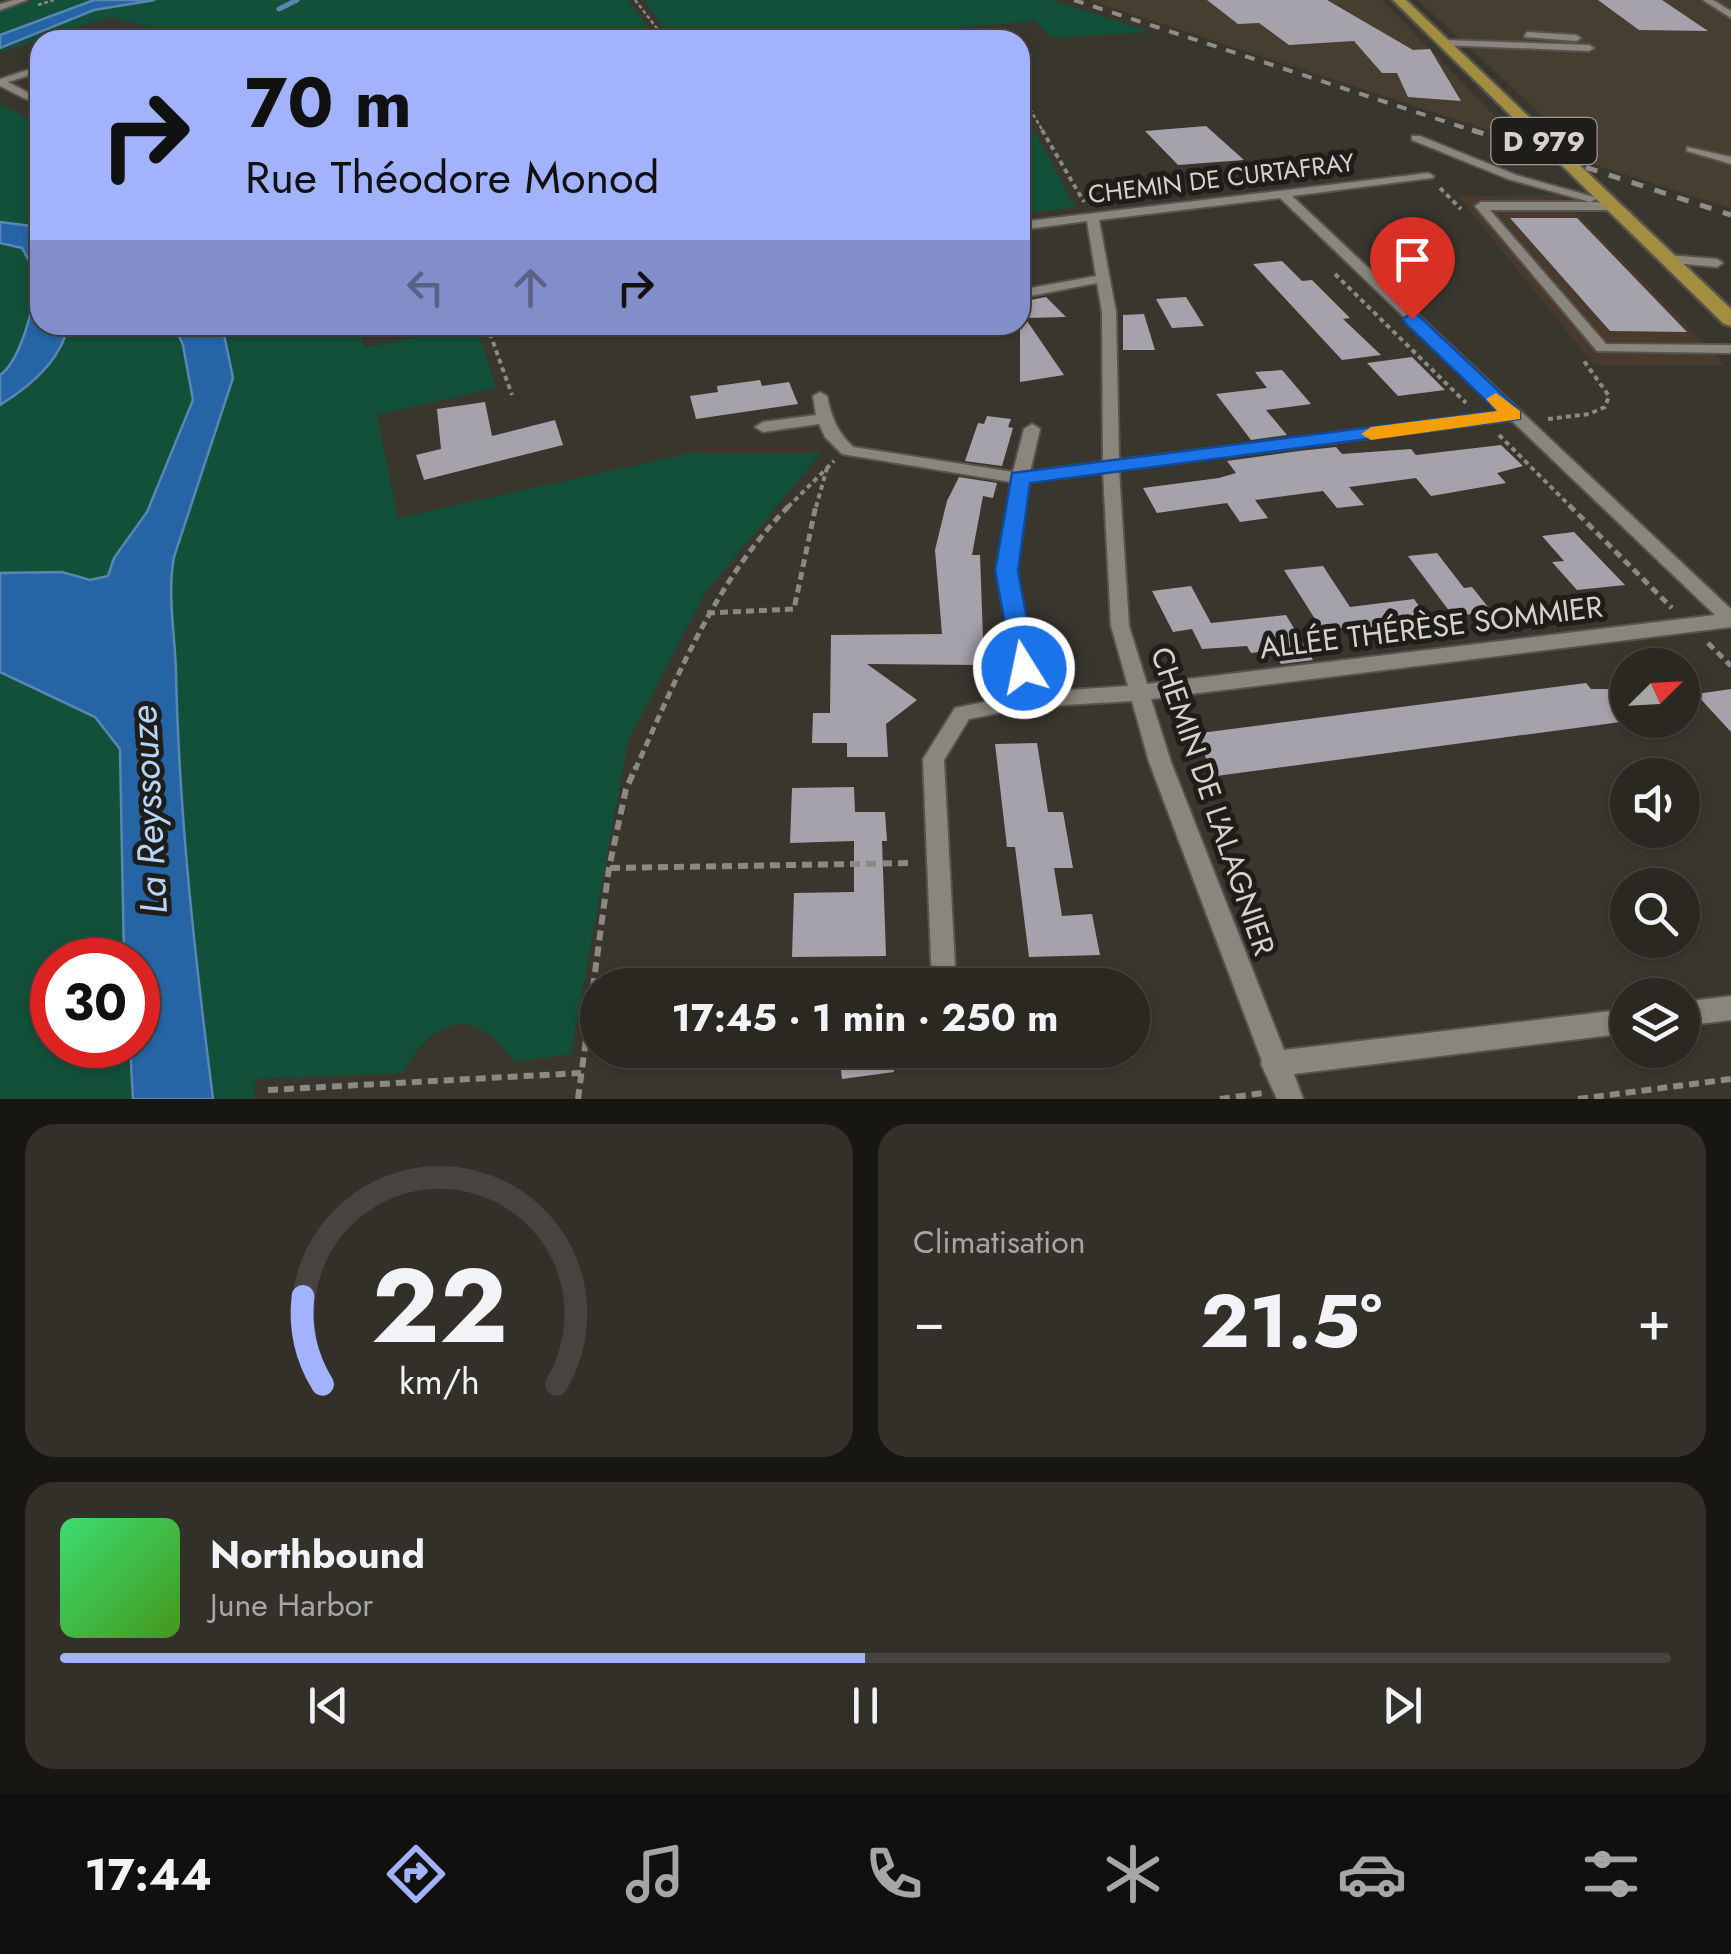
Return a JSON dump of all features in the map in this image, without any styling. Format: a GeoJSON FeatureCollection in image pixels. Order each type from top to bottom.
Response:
{"type":"FeatureCollection","features":[{"type":"Feature","properties":{"kind":"main road","name":"D 979"},"geometry":{"type":"LineString","coordinates":[[1399,0],[1731,320]]}},
{"type":"Feature","properties":{"kind":"street"},"geometry":{"type":"LineString","coordinates":[[0,7],[23,0]]}},
{"type":"Feature","properties":{"kind":"street"},"geometry":{"type":"LineString","coordinates":[[1706,0],[1731,15]]}},
{"type":"Feature","properties":{"kind":"street"},"geometry":{"type":"LineString","coordinates":[[1527,35],[1576,38]]}},
{"type":"Feature","properties":{"kind":"street"},"geometry":{"type":"LineString","coordinates":[[1448,48],[1588,48]]}},
{"type":"Feature","properties":{"kind":"street"},"geometry":{"type":"LineString","coordinates":[[0,82],[30,72]]}},
{"type":"Feature","properties":{"kind":"street"},"geometry":{"type":"LineString","coordinates":[[0,82],[30,98]]}},
{"type":"Feature","properties":{"kind":"street"},"geometry":{"type":"LineString","coordinates":[[1416,138],[1525,182],[1610,204]]}},
{"type":"Feature","properties":{"kind":"street"},"geometry":{"type":"LineString","coordinates":[[1691,150],[1731,162]]}},
{"type":"Feature","properties":{"kind":"street","name":"CHEMIN DE CURTAFRAY"},"geometry":{"type":"LineString","coordinates":[[1030,225],[1428,176]]}},
{"type":"Feature","properties":{"kind":"street"},"geometry":{"type":"LineString","coordinates":[[1283,194],[1731,620]]}},
{"type":"Feature","properties":{"kind":"street"},"geometry":{"type":"LineString","coordinates":[[1610,204],[1481,206],[1602,348],[1731,349]]}},
{"type":"Feature","properties":{"kind":"street","name":"CHEMIN DE L'ALAGNIER"},"geometry":{"type":"LineString","coordinates":[[1092,217],[1109,312],[1111,468],[1120,626],[1160,762],[1287,1094]]}},
{"type":"Feature","properties":{"kind":"street"},"geometry":{"type":"LineString","coordinates":[[1668,259],[1716,263]]}},
{"type":"Feature","properties":{"kind":"street"},"geometry":{"type":"LineString","coordinates":[[1030,292],[1105,278]]}},
{"type":"Feature","properties":{"kind":"street"},"geometry":{"type":"LineString","coordinates":[[820,396],[831,434],[848,451],[1020,478],[1516,419]]}},
{"type":"Feature","properties":{"kind":"street"},"geometry":{"type":"LineString","coordinates":[[763,427],[824,418]]}},
{"type":"Feature","properties":{"kind":"street"},"geometry":{"type":"LineString","coordinates":[[1029,700],[1007,571],[1020,478],[1032,429]]}},
{"type":"Feature","properties":{"kind":"street","name":"ALLÉE THÉRÈSE SOMMIER"},"geometry":{"type":"LineString","coordinates":[[943,968],[933,759],[962,713],[1029,700],[1138,693],[1731,620]]}},
{"type":"Feature","properties":{"kind":"street"},"geometry":{"type":"LineString","coordinates":[[1700,1012],[1731,1008]]}},
{"type":"Feature","properties":{"kind":"street"},"geometry":{"type":"LineString","coordinates":[[1274,1064],[1610,1023]]}},
{"type":"Feature","properties":{"kind":"path"},"geometry":{"type":"LineString","coordinates":[[635,0],[658,30]]}},
{"type":"Feature","properties":{"kind":"path"},"geometry":{"type":"LineString","coordinates":[[1030,109],[1092,217]]}},
{"type":"Feature","properties":{"kind":"path"},"geometry":{"type":"LineString","coordinates":[[1428,176],[1472,220]]}},
{"type":"Feature","properties":{"kind":"path"},"geometry":{"type":"LineString","coordinates":[[491,335],[512,395]]}},
{"type":"Feature","properties":{"kind":"path"},"geometry":{"type":"LineString","coordinates":[[1516,419],[1589,414],[1605,406],[1609,396],[1605,386],[1580,356]]}},
{"type":"Feature","properties":{"kind":"path"},"geometry":{"type":"LineString","coordinates":[[578,1099],[610,868],[626,789],[707,613],[756,538],[828,465],[848,451]]}},
{"type":"Feature","properties":{"kind":"path"},"geometry":{"type":"LineString","coordinates":[[707,613],[794,610],[810,527],[828,465]]}},
{"type":"Feature","properties":{"kind":"path"},"geometry":{"type":"LineString","coordinates":[[610,868],[936,862]]}},
{"type":"Feature","properties":{"kind":"path"},"geometry":{"type":"LineString","coordinates":[[268,1090],[581,1073]]}},
{"type":"Feature","properties":{"kind":"path"},"geometry":{"type":"LineString","coordinates":[[1578,1099],[1731,1080]]}},
{"type":"Feature","properties":{"kind":"path"},"geometry":{"type":"LineString","coordinates":[[1220,1099],[1287,1094]]}},
{"type":"Feature","properties":{"kind":"shaded area"},"geometry":{"type":"Polygon","coordinates":[[[1090,0],[1382,0],[1517,139],[1147,19],[1090,0]]]}},
{"type":"Feature","properties":{"kind":"shaded area"},"geometry":{"type":"Polygon","coordinates":[[[1418,0],[1731,0],[1731,208],[1595,165],[1418,0]]]}},
{"type":"Feature","properties":{"kind":"shaded area"},"geometry":{"type":"Polygon","coordinates":[[[1559,195],[1725,365],[1594,365],[1458,196],[1559,195]]]}},
{"type":"Feature","properties":{"kind":"green space"},"geometry":{"type":"Polygon","coordinates":[[[33,0],[94,0],[0,35],[0,10],[33,0]]]}},
{"type":"Feature","properties":{"kind":"green space"},"geometry":{"type":"Polygon","coordinates":[[[155,0],[628,0],[650,30],[161,30],[110,17],[69,30],[45,30],[94,10],[155,0]]]}},
{"type":"Feature","properties":{"kind":"green space"},"geometry":{"type":"Polygon","coordinates":[[[644,0],[1052,0],[1150,32],[1052,38],[1035,21],[956,30],[665,30],[644,0]]]}},
{"type":"Feature","properties":{"kind":"green space"},"geometry":{"type":"Polygon","coordinates":[[[30,36],[30,42],[0,52],[0,48],[30,36]]]}},
{"type":"Feature","properties":{"kind":"green space"},"geometry":{"type":"Polygon","coordinates":[[[0,104],[30,120],[30,226],[0,222],[0,104]]]}},
{"type":"Feature","properties":{"kind":"green space"},"geometry":{"type":"Polygon","coordinates":[[[1030,123],[1075,207],[1030,213],[1030,123]]]}},
{"type":"Feature","properties":{"kind":"green space"},"geometry":{"type":"Polygon","coordinates":[[[0,243],[22,248],[30,264],[30,315],[14,358],[0,375],[0,243]]]}},
{"type":"Feature","properties":{"kind":"green space"},"geometry":{"type":"Polygon","coordinates":[[[178,335],[193,400],[147,512],[114,558],[108,576],[90,580],[62,572],[0,573],[0,405],[33,381],[65,338],[178,335]]]}},
{"type":"Feature","properties":{"kind":"green space"},"geometry":{"type":"Polygon","coordinates":[[[224,335],[361,335],[364,348],[427,335],[479,335],[496,388],[377,415],[398,518],[691,453],[821,453],[705,593],[628,741],[587,968],[580,968],[580,1005],[571,1054],[515,1062],[484,1032],[470,1025],[455,1025],[428,1039],[403,1073],[256,1079],[253,1099],[213,1099],[184,833],[171,586],[174,558],[233,379],[224,335]]]}},
{"type":"Feature","properties":{"kind":"green space"},"geometry":{"type":"Polygon","coordinates":[[[0,672],[95,717],[120,749],[124,938],[30,938],[30,1068],[131,1068],[133,1099],[0,1099],[0,672]]]}},
{"type":"Feature","properties":{"kind":"water"},"geometry":{"type":"Polygon","coordinates":[[[94,0],[155,0],[94,10],[45,30],[30,30],[30,36],[0,48],[0,35],[94,0]]]}},
{"type":"Feature","properties":{"kind":"water"},"geometry":{"type":"Polygon","coordinates":[[[0,222],[30,226],[30,264],[22,248],[0,243],[0,222]]]}},
{"type":"Feature","properties":{"kind":"water"},"geometry":{"type":"Polygon","coordinates":[[[30,315],[30,335],[66,335],[59,350],[33,381],[0,405],[0,375],[20,345],[30,315]]]}},
{"type":"Feature","properties":{"kind":"water","name":"La Reyssouze"},"geometry":{"type":"Polygon","coordinates":[[[178,335],[224,335],[233,378],[174,557],[171,586],[184,833],[213,1099],[133,1099],[131,1068],[160,1068],[160,938],[124,938],[120,749],[95,717],[0,672],[0,573],[62,572],[90,580],[108,576],[114,558],[147,512],[193,400],[178,335]]]}},
{"type":"Feature","properties":{"kind":"building"},"geometry":{"type":"Polygon","coordinates":[[[1207,0],[1327,0],[1413,50],[1430,49],[1461,101],[1408,97],[1397,73],[1382,73],[1354,41],[1289,45],[1259,23],[1238,24],[1207,0]]]}},
{"type":"Feature","properties":{"kind":"building"},"geometry":{"type":"Polygon","coordinates":[[[1598,0],[1662,0],[1708,31],[1639,30],[1598,0]]]}},
{"type":"Feature","properties":{"kind":"building"},"geometry":{"type":"Polygon","coordinates":[[[1206,126],[1244,160],[1178,165],[1145,131],[1206,126]]]}},
{"type":"Feature","properties":{"kind":"building"},"geometry":{"type":"Polygon","coordinates":[[[1510,218],[1577,218],[1687,332],[1610,331],[1510,218]]]}},
{"type":"Feature","properties":{"kind":"building"},"geometry":{"type":"Polygon","coordinates":[[[1282,261],[1302,281],[1312,280],[1350,318],[1343,319],[1381,355],[1342,360],[1253,264],[1282,261]]]}},
{"type":"Feature","properties":{"kind":"building"},"geometry":{"type":"Polygon","coordinates":[[[1046,297],[1066,317],[1030,318],[1030,300],[1046,297]]]}},
{"type":"Feature","properties":{"kind":"building"},"geometry":{"type":"Polygon","coordinates":[[[1186,297],[1204,326],[1172,328],[1156,299],[1186,297]]]}},
{"type":"Feature","properties":{"kind":"building"},"geometry":{"type":"Polygon","coordinates":[[[1144,314],[1155,350],[1123,350],[1123,315],[1144,314]]]}},
{"type":"Feature","properties":{"kind":"building"},"geometry":{"type":"Polygon","coordinates":[[[1030,325],[1064,375],[1020,382],[1020,335],[1030,335],[1030,325]]]}},
{"type":"Feature","properties":{"kind":"building"},"geometry":{"type":"Polygon","coordinates":[[[1412,357],[1445,390],[1398,396],[1367,363],[1412,357]]]}},
{"type":"Feature","properties":{"kind":"building"},"geometry":{"type":"Polygon","coordinates":[[[1282,370],[1311,404],[1266,410],[1287,435],[1251,440],[1216,394],[1267,388],[1255,372],[1282,370]]]}},
{"type":"Feature","properties":{"kind":"building"},"geometry":{"type":"Polygon","coordinates":[[[760,380],[762,386],[789,382],[798,404],[696,419],[690,396],[718,392],[717,386],[760,380]]]}},
{"type":"Feature","properties":{"kind":"building"},"geometry":{"type":"Polygon","coordinates":[[[485,402],[492,436],[555,420],[563,445],[424,480],[416,455],[441,449],[437,409],[485,402]]]}},
{"type":"Feature","properties":{"kind":"building"},"geometry":{"type":"Polygon","coordinates":[[[987,416],[1011,419],[1008,427],[1013,428],[1002,466],[965,461],[978,423],[984,424],[987,416]]]}},
{"type":"Feature","properties":{"kind":"building"},"geometry":{"type":"Polygon","coordinates":[[[1501,445],[1523,466],[1497,473],[1506,483],[1431,496],[1416,478],[1349,487],[1364,505],[1337,508],[1323,491],[1255,500],[1268,518],[1240,522],[1227,503],[1157,513],[1143,488],[1219,478],[1236,473],[1227,461],[1299,451],[1336,447],[1342,454],[1411,449],[1416,455],[1501,445]]]}},
{"type":"Feature","properties":{"kind":"building"},"geometry":{"type":"Polygon","coordinates":[[[959,477],[997,483],[993,498],[983,496],[972,555],[980,555],[984,665],[867,664],[917,700],[886,724],[888,757],[847,757],[847,743],[812,743],[813,713],[830,713],[831,635],[942,634],[935,550],[947,501],[959,477]]]}},
{"type":"Feature","properties":{"kind":"building"},"geometry":{"type":"Polygon","coordinates":[[[1574,532],[1625,585],[1577,590],[1552,562],[1564,561],[1542,536],[1574,532]]]}},
{"type":"Feature","properties":{"kind":"building"},"geometry":{"type":"Polygon","coordinates":[[[1437,553],[1464,588],[1472,587],[1492,612],[1453,616],[1408,556],[1437,553]]]}},
{"type":"Feature","properties":{"kind":"building"},"geometry":{"type":"Polygon","coordinates":[[[1323,566],[1350,607],[1414,599],[1434,628],[1385,634],[1380,628],[1363,626],[1322,630],[1284,570],[1323,566]]]}},
{"type":"Feature","properties":{"kind":"building"},"geometry":{"type":"Polygon","coordinates":[[[1191,586],[1211,623],[1286,615],[1313,660],[1281,664],[1273,650],[1251,653],[1247,646],[1202,649],[1192,629],[1173,632],[1152,591],[1191,586]]]}},
{"type":"Feature","properties":{"kind":"building"},"geometry":{"type":"Polygon","coordinates":[[[1586,683],[1591,689],[1610,689],[1610,723],[1216,776],[1193,734],[1586,683]]]}},
{"type":"Feature","properties":{"kind":"building"},"geometry":{"type":"Polygon","coordinates":[[[1731,689],[1731,732],[1700,698],[1700,693],[1731,689]]]}},
{"type":"Feature","properties":{"kind":"building"},"geometry":{"type":"Polygon","coordinates":[[[1037,743],[1048,812],[1063,812],[1073,868],[1054,868],[1062,916],[1092,914],[1100,955],[1029,957],[1015,847],[1007,847],[995,744],[1037,743]]]}},
{"type":"Feature","properties":{"kind":"building"},"geometry":{"type":"Polygon","coordinates":[[[854,787],[855,812],[885,812],[887,841],[882,841],[886,956],[792,957],[794,893],[854,892],[854,841],[790,843],[792,788],[854,787]]]}},
{"type":"Feature","properties":{"kind":"building"},"geometry":{"type":"Polygon","coordinates":[[[841,1068],[893,1068],[894,1072],[842,1079],[841,1068]]]}},
{"type":"Feature","properties":{"kind":"waterway"},"geometry":{"type":"LineString","coordinates":[[279,9],[297,0]]}},
{"type":"Feature","properties":{"kind":"railway"},"geometry":{"type":"LineString","coordinates":[[1074,0],[1480,133]]}},
{"type":"Feature","properties":{"kind":"railway"},"geometry":{"type":"LineString","coordinates":[[1472,130],[1731,215]]}},
{"type":"Feature","properties":{"kind":"slow traffic"},"geometry":{"type":"LineString","coordinates":[[1371,434],[1512,415],[1496,399]]}},
{"type":"Feature","properties":{"kind":"route"},"geometry":{"type":"LineString","coordinates":[[1024,668],[1007,571],[1020,478],[1512,415],[1412,319]]}}]}
